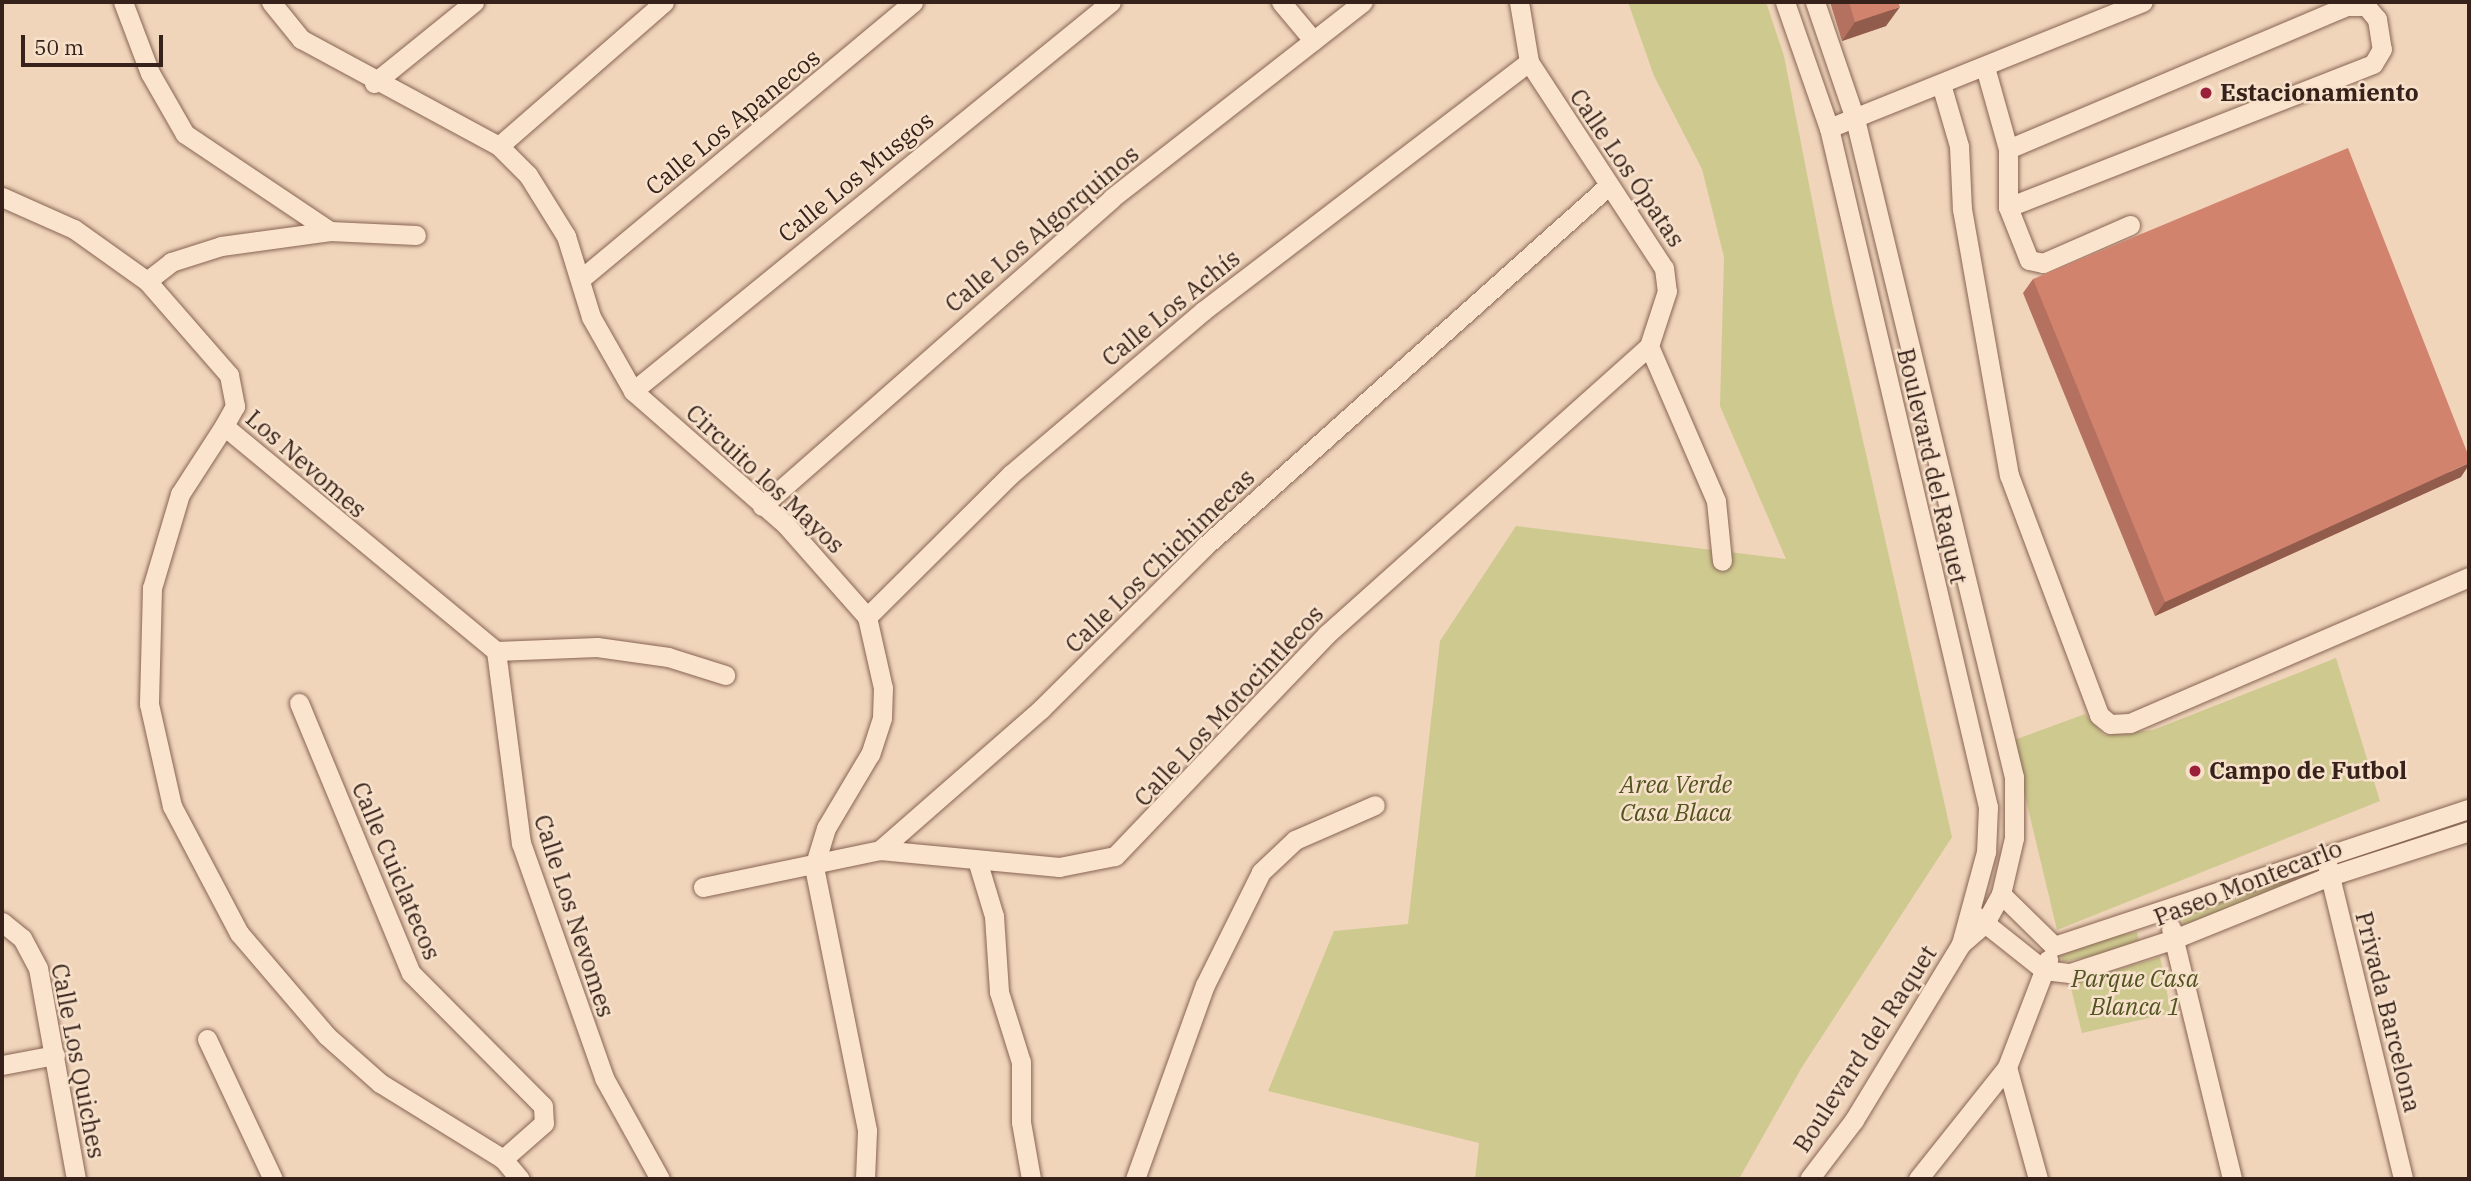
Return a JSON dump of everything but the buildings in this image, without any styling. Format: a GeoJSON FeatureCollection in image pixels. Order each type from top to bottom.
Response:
{"type":"FeatureCollection","features":[{"type":"Feature","properties":{"kind":"street"},"geometry":{"type":"LineString","coordinates":[[123,2],[150,72],[186,134],[330,231]]}},
{"type":"Feature","properties":{"kind":"street","name":"Circuito los Mayos"},"geometry":{"type":"LineString","coordinates":[[271,2],[301,39],[374,83],[499,146],[549,205],[582,278],[610,360],[633,391],[813,553],[867,617],[883,688],[882,719],[870,754],[825,828],[814,867],[867,1131],[865,1179]]}},
{"type":"Feature","properties":{"kind":"street"},"geometry":{"type":"LineString","coordinates":[[374,83],[474,2]]}},
{"type":"Feature","properties":{"kind":"street"},"geometry":{"type":"LineString","coordinates":[[499,146],[664,2]]}},
{"type":"Feature","properties":{"kind":"street","name":"Calle Los Apanecos"},"geometry":{"type":"LineString","coordinates":[[582,278],[913,2]]}},
{"type":"Feature","properties":{"kind":"street","name":"Calle Los Musgos"},"geometry":{"type":"LineString","coordinates":[[633,391],[1111,2]]}},
{"type":"Feature","properties":{"kind":"street"},"geometry":{"type":"LineString","coordinates":[[1281,2],[1313,40]]}},
{"type":"Feature","properties":{"kind":"street","name":"Calle Los Algorquinos"},"geometry":{"type":"LineString","coordinates":[[762,506],[1112,198],[1363,2]]}},
{"type":"Feature","properties":{"kind":"street","name":"Calle Los Ópatas"},"geometry":{"type":"LineString","coordinates":[[1519,2],[1529,62],[1664,268],[1667,291],[1650,346]]}},
{"type":"Feature","properties":{"kind":"street","name":"Boulevard del Raquet"},"geometry":{"type":"LineString","coordinates":[[1785,2],[1829,128],[1913,498],[1988,807],[1986,852],[1961,944]]}},
{"type":"Feature","properties":{"kind":"street","name":"Boulevard del Raquet"},"geometry":{"type":"LineString","coordinates":[[1809,1179],[1854,1120],[1961,944],[1985,923],[2001,894],[2016,805],[1944,488],[1855,119],[1815,2]]}},
{"type":"Feature","properties":{"kind":"street"},"geometry":{"type":"LineString","coordinates":[[1829,128],[2143,2]]}},
{"type":"Feature","properties":{"kind":"street"},"geometry":{"type":"LineString","coordinates":[[2008,149],[2346,6],[2366,5],[2377,19],[2382,49],[2373,64],[2008,207]]}},
{"type":"Feature","properties":{"kind":"street","name":"Calle Los Achís"},"geometry":{"type":"LineString","coordinates":[[867,617],[1011,474],[1203,311],[1529,62]]}},
{"type":"Feature","properties":{"kind":"street"},"geometry":{"type":"LineString","coordinates":[[1985,67],[2008,149],[2008,207],[2034,264],[2130,225]]}},
{"type":"Feature","properties":{"kind":"street"},"geometry":{"type":"LineString","coordinates":[[1941,84],[1959,146],[1962,209],[2009,475],[2099,715],[2110,724],[2130,723],[2469,578]]}},
{"type":"Feature","properties":{"kind":"street","name":"Calle Los Chichimecas"},"geometry":{"type":"LineString","coordinates":[[703,887],[814,867],[880,850],[1041,709],[1204,547],[1608,186]]}},
{"type":"Feature","properties":{"kind":"street","name":"Los Nevomes"},"geometry":{"type":"LineString","coordinates":[[2,197],[74,229],[147,281],[229,375],[235,406],[224,426],[496,651]]}},
{"type":"Feature","properties":{"kind":"street"},"geometry":{"type":"LineString","coordinates":[[147,281],[192,252],[330,231],[416,235]]}},
{"type":"Feature","properties":{"kind":"street"},"geometry":{"type":"LineString","coordinates":[[1650,346],[1716,501],[1721,561]]}},
{"type":"Feature","properties":{"kind":"street","name":"Calle Los Motocintlecos"},"geometry":{"type":"LineString","coordinates":[[880,850],[1059,867],[1115,856],[1327,634],[1650,346]]}},
{"type":"Feature","properties":{"kind":"street"},"geometry":{"type":"LineString","coordinates":[[224,426],[180,494],[152,588],[149,704],[172,806],[239,933],[327,1036],[414,1108],[503,1159],[520,1179]]}},
{"type":"Feature","properties":{"kind":"street"},"geometry":{"type":"LineString","coordinates":[[1913,498],[1944,488]]}},
{"type":"Feature","properties":{"kind":"street"},"geometry":{"type":"LineString","coordinates":[[496,651],[597,647],[668,657],[725,676]]}},
{"type":"Feature","properties":{"kind":"street","name":"Calle Los Nevomes"},"geometry":{"type":"LineString","coordinates":[[496,651],[521,843],[604,1078],[660,1179]]}},
{"type":"Feature","properties":{"kind":"street","name":"Calle Cuiclatecos"},"geometry":{"type":"LineString","coordinates":[[299,703],[411,973],[543,1105],[544,1123],[503,1159]]}},
{"type":"Feature","properties":{"kind":"street"},"geometry":{"type":"LineString","coordinates":[[1135,1179],[1205,985],[1261,872],[1295,840],[1375,805]]}},
{"type":"Feature","properties":{"kind":"street"},"geometry":{"type":"LineString","coordinates":[[1988,807],[2016,805]]}},
{"type":"Feature","properties":{"kind":"street","name":"Paseo Montecarlo"},"geometry":{"type":"LineString","coordinates":[[2044,970],[2070,973],[2174,939],[2327,866],[2469,809]]}},
{"type":"Feature","properties":{"kind":"street","name":"Paseo Montecarlo"},"geometry":{"type":"LineString","coordinates":[[2054,946],[2327,866],[2469,831]]}},
{"type":"Feature","properties":{"kind":"street"},"geometry":{"type":"LineString","coordinates":[[977,860],[994,916],[999,992],[1021,1062],[1031,1179]]}},
{"type":"Feature","properties":{"kind":"street","name":"Privada Barcelona"},"geometry":{"type":"LineString","coordinates":[[2327,866],[2403,1179]]}},
{"type":"Feature","properties":{"kind":"street"},"geometry":{"type":"LineString","coordinates":[[1919,1179],[2007,1067],[2054,946],[2001,894]]}},
{"type":"Feature","properties":{"kind":"street"},"geometry":{"type":"LineString","coordinates":[[1969,910],[2044,970]]}},
{"type":"Feature","properties":{"kind":"street"},"geometry":{"type":"LineString","coordinates":[[2167,914],[2232,1179]]}},
{"type":"Feature","properties":{"kind":"street","name":"Calle Los Quiches"},"geometry":{"type":"LineString","coordinates":[[2,922],[22,938],[38,968],[76,1179]]}},
{"type":"Feature","properties":{"kind":"street"},"geometry":{"type":"LineString","coordinates":[[207,1039],[273,1179]]}},
{"type":"Feature","properties":{"kind":"street"},"geometry":{"type":"LineString","coordinates":[[2,1066],[55,1055]]}},
{"type":"Feature","properties":{"kind":"street"},"geometry":{"type":"LineString","coordinates":[[2007,1067],[2038,1179]]}},
{"type":"Feature","properties":{"kind":"green space","name":"Area Verde Casa Blaca"},"geometry":{"type":"Polygon","coordinates":[[[1628,2],[1766,2],[1784,56],[1833,307],[1952,837],[1802,1067],[1739,1179],[1475,1179],[1479,1143],[1268,1091],[1334,931],[1408,924],[1440,641],[1516,526],[1786,559],[1720,406],[1724,257],[1702,169],[1654,76],[1628,2]]]}},
{"type":"Feature","properties":{"kind":"green space","name":"Campo de Futbol"},"geometry":{"type":"Polygon","coordinates":[[[2336,658],[2380,801],[2057,930],[2012,741],[2085,714],[2104,735],[2153,730],[2336,658]]]}},
{"type":"Feature","properties":{"kind":"green space"},"geometry":{"type":"Polygon","coordinates":[[[2293,873],[2298,883],[2185,929],[2181,914],[2293,873]]]}},
{"type":"Feature","properties":{"kind":"green space"},"geometry":{"type":"Polygon","coordinates":[[[2137,932],[2140,947],[2062,962],[2059,947],[2137,932]]]}},
{"type":"Feature","properties":{"kind":"green space","name":"Parque Casa Blanca 1"},"geometry":{"type":"Polygon","coordinates":[[[2160,957],[2171,1013],[2082,1033],[2070,984],[2160,957]]]}},
{"type":"Feature","properties":{"kind":"place","name":"Estacionamiento"},"geometry":{"type":"Point","coordinates":[2206,93]}},
{"type":"Feature","properties":{"kind":"place","name":"Campo de Futbol"},"geometry":{"type":"Point","coordinates":[2195,771]}}]}
